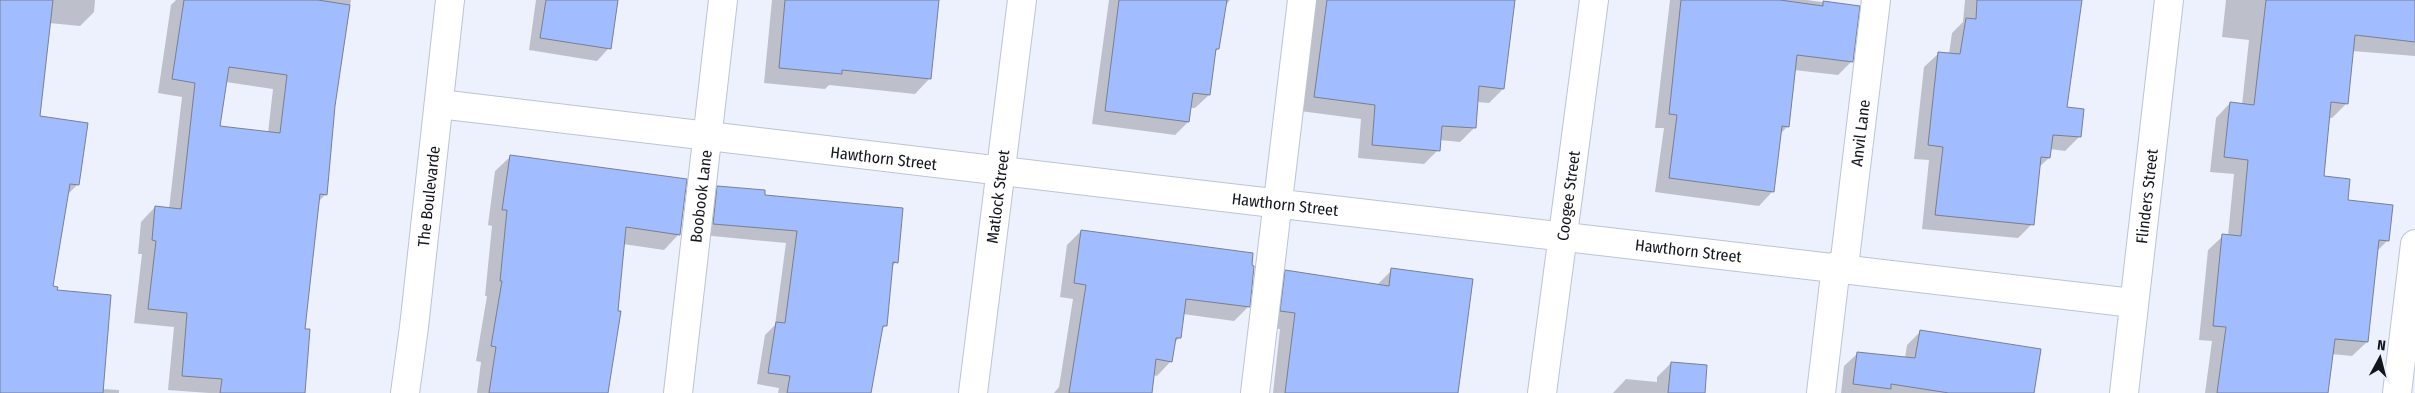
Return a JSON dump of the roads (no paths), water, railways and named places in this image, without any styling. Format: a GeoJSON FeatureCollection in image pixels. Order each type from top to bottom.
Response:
{"type":"FeatureCollection","features":[{"type":"Feature","properties":{"kind":"street","name":"The Boulevarde"},"geometry":{"type":"LineString","coordinates":[[405,393],[450,0]]}},
{"type":"Feature","properties":{"kind":"street","name":"Boobook Lane"},"geometry":{"type":"LineString","coordinates":[[678,393],[723,0]]}},
{"type":"Feature","properties":{"kind":"street","name":"Matlock Street"},"geometry":{"type":"LineString","coordinates":[[973,393],[1022,0]]}},
{"type":"Feature","properties":{"kind":"street"},"geometry":{"type":"LineString","coordinates":[[1255,393],[1302,0]]}},
{"type":"Feature","properties":{"kind":"street","name":"Coogee Street"},"geometry":{"type":"LineString","coordinates":[[1542,393],[1561,235],[1594,0]]}},
{"type":"Feature","properties":{"kind":"street","name":"Anvil Lane"},"geometry":{"type":"LineString","coordinates":[[1821,393],[1876,0]]}},
{"type":"Feature","properties":{"kind":"street","name":"Flinders Street"},"geometry":{"type":"LineString","coordinates":[[2124,393],[2169,0]]}},
{"type":"Feature","properties":{"kind":"street","name":"Hawthorn Street"},"geometry":{"type":"LineString","coordinates":[[439,104],[707,138],[1840,267],[2133,303]]}},
{"type":"Feature","properties":{"kind":"street"},"geometry":{"type":"LineString","coordinates":[[2396,393],[2415,244]]}}]}
